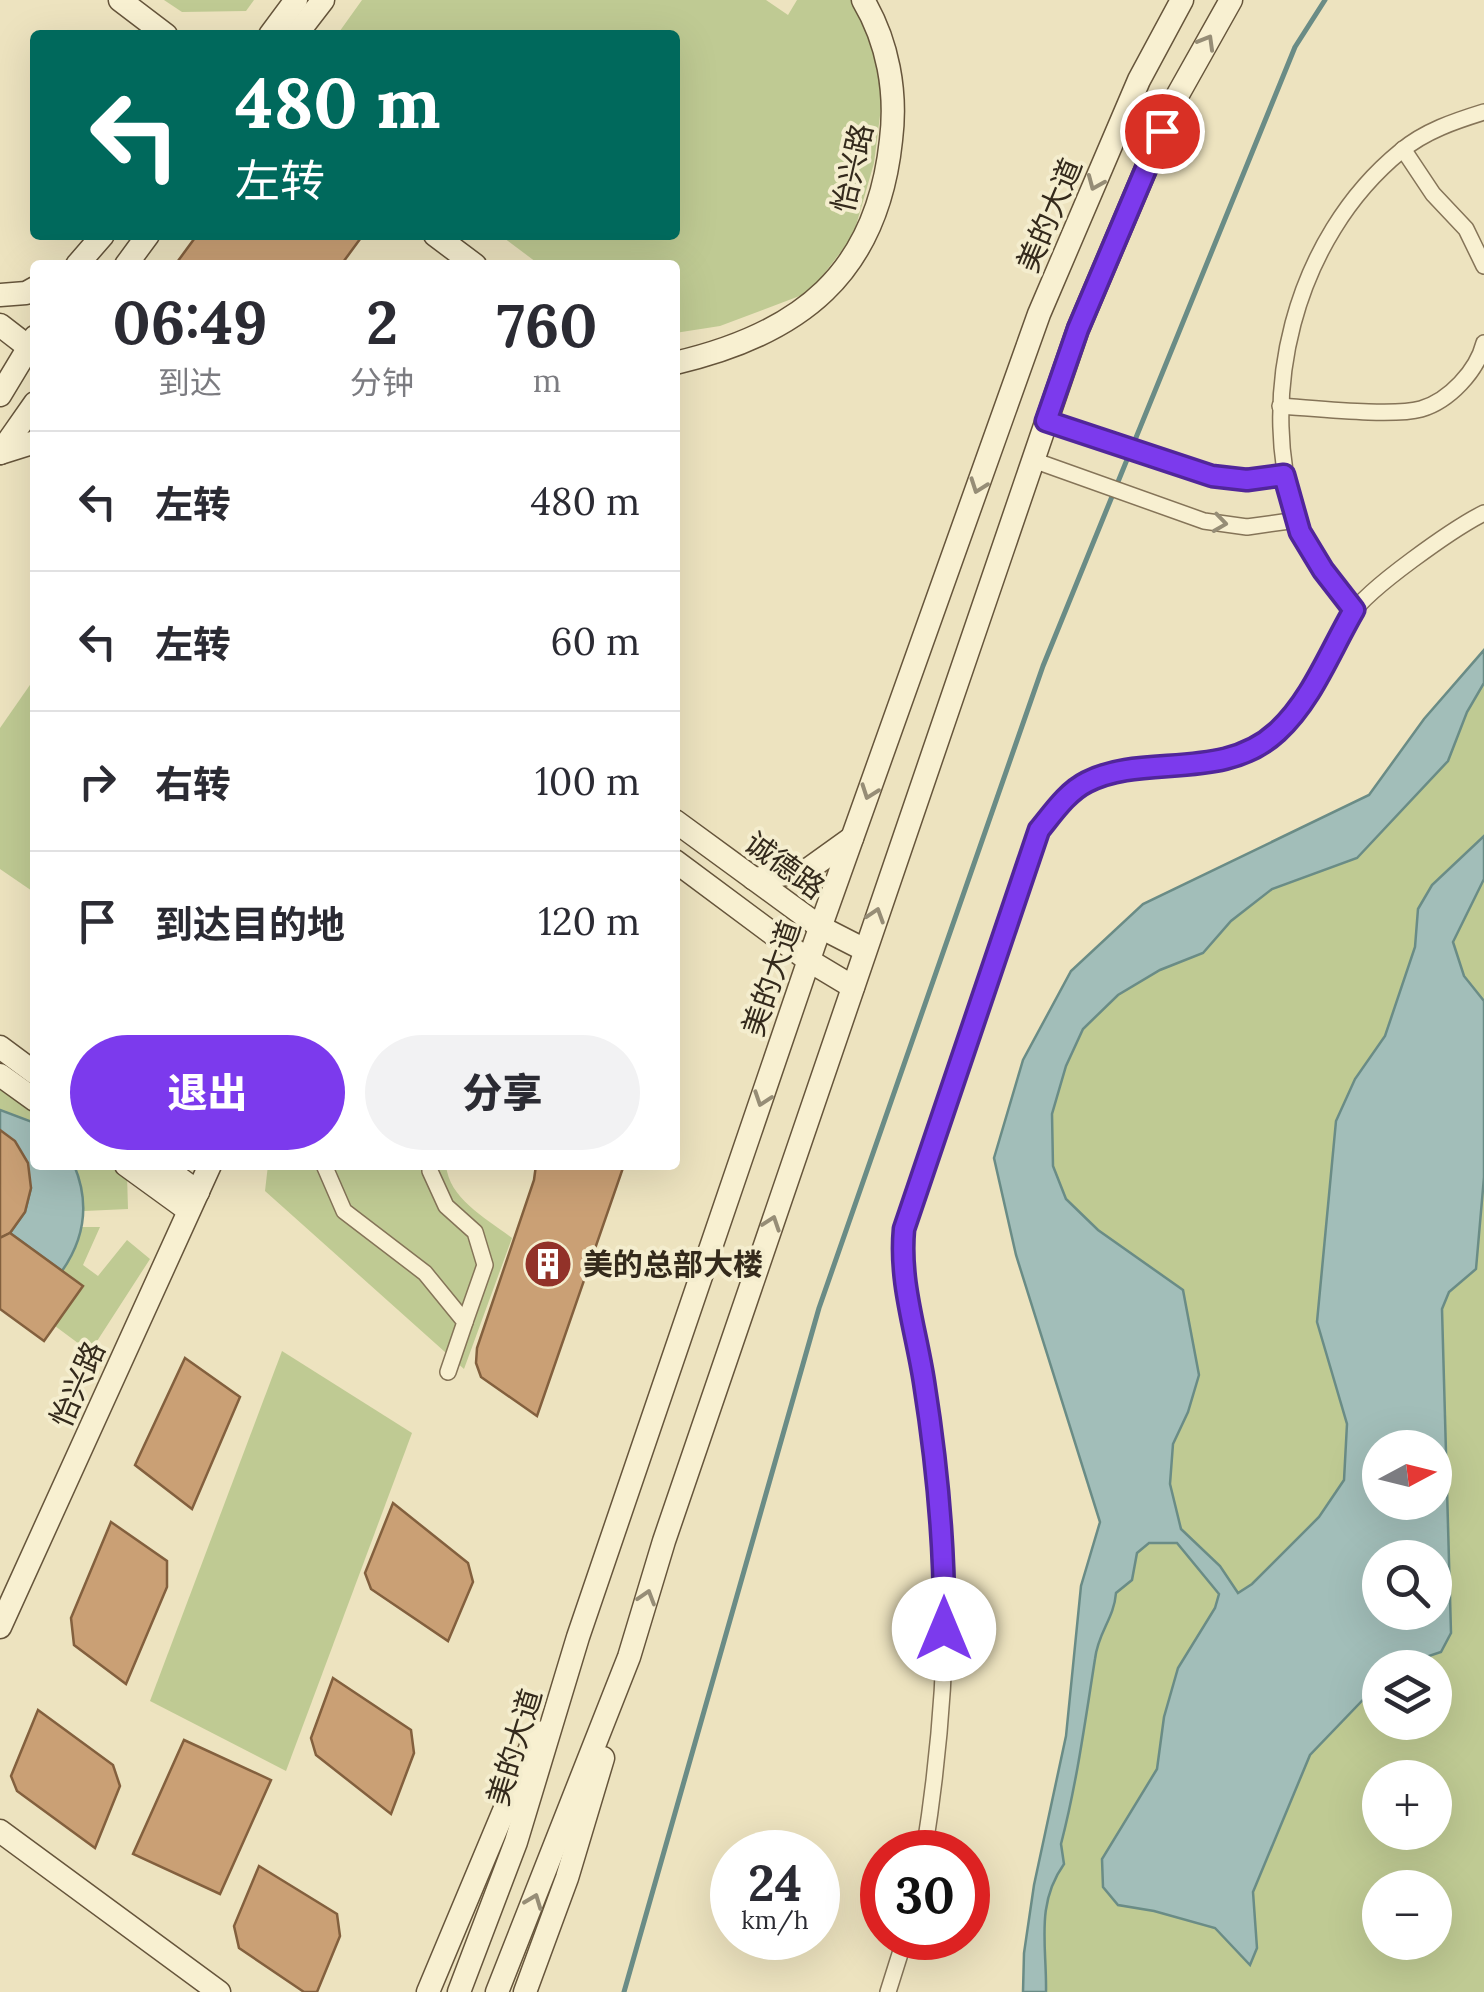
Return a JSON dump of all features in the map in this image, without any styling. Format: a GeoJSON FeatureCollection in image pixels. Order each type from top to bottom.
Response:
{"type":"FeatureCollection","features":[{"type":"Feature","properties":{"kind":"main road"},"geometry":{"type":"LineString","coordinates":[[120,0],[159,30]]}},
{"type":"Feature","properties":{"kind":"main road"},"geometry":{"type":"LineString","coordinates":[[274,30],[296,0]]}},
{"type":"Feature","properties":{"kind":"main road"},"geometry":{"type":"LineString","coordinates":[[300,30],[322,0]]}},
{"type":"Feature","properties":{"kind":"main road","name":"怡兴路"},"geometry":{"type":"LineString","coordinates":[[680,362],[720,353],[769,332],[820,296],[851,265],[870,229],[883,186],[894,112],[890,72],[863,0]]}},
{"type":"Feature","properties":{"kind":"main road","name":"美的大道"},"geometry":{"type":"LineString","coordinates":[[458,1992],[516,1842],[578,1637],[808,960],[1039,314],[1138,80],[1182,0]]}},
{"type":"Feature","properties":{"kind":"main road"},"geometry":{"type":"LineString","coordinates":[[525,1992],[592,1799],[664,1541],[1078,329],[1176,98],[1231,0]]}},
{"type":"Feature","properties":{"kind":"main road"},"geometry":{"type":"LineString","coordinates":[[81,260],[99,240]]}},
{"type":"Feature","properties":{"kind":"main road"},"geometry":{"type":"LineString","coordinates":[[442,240],[468,260]]}},
{"type":"Feature","properties":{"kind":"main road"},"geometry":{"type":"LineString","coordinates":[[0,296],[30,290]]}},
{"type":"Feature","properties":{"kind":"main road"},"geometry":{"type":"LineString","coordinates":[[0,325],[30,343]]}},
{"type":"Feature","properties":{"kind":"main road"},"geometry":{"type":"LineString","coordinates":[[30,349],[4,379],[30,389]]}},
{"type":"Feature","properties":{"kind":"main road"},"geometry":{"type":"LineString","coordinates":[[0,453],[30,410]]}},
{"type":"Feature","properties":{"kind":"main road"},"geometry":{"type":"LineString","coordinates":[[0,453],[30,444]]}},
{"type":"Feature","properties":{"kind":"main road","name":"诚德路"},"geometry":{"type":"LineString","coordinates":[[680,825],[820,928],[865,950]]}},
{"type":"Feature","properties":{"kind":"main road"},"geometry":{"type":"LineString","coordinates":[[754,878],[806,870],[852,838]]}},
{"type":"Feature","properties":{"kind":"main road","name":"诚德路"},"geometry":{"type":"LineString","coordinates":[[680,865],[808,960],[853,986]]}},
{"type":"Feature","properties":{"kind":"main road"},"geometry":{"type":"LineString","coordinates":[[0,1047],[30,1069]]}},
{"type":"Feature","properties":{"kind":"main road"},"geometry":{"type":"LineString","coordinates":[[0,1075],[30,1096]]}},
{"type":"Feature","properties":{"kind":"main road"},"geometry":{"type":"LineString","coordinates":[[135,1170],[193,1201]]}},
{"type":"Feature","properties":{"kind":"main road"},"geometry":{"type":"LineString","coordinates":[[165,1170],[193,1201]]}},
{"type":"Feature","properties":{"kind":"main road","name":"怡兴路"},"geometry":{"type":"LineString","coordinates":[[0,1628],[208,1170]]}},
{"type":"Feature","properties":{"kind":"main road"},"geometry":{"type":"LineString","coordinates":[[428,1992],[578,1637]]}},
{"type":"Feature","properties":{"kind":"main road"},"geometry":{"type":"LineString","coordinates":[[497,1992],[629,1657]]}},
{"type":"Feature","properties":{"kind":"main road"},"geometry":{"type":"LineString","coordinates":[[0,1831],[219,1992]]}},
{"type":"Feature","properties":{"kind":"street"},"geometry":{"type":"LineString","coordinates":[[1354,610],[1323,570],[1297,520],[1284,475],[1280,406],[1288,341],[1303,292],[1344,212],[1403,149],[1447,124],[1484,112]]}},
{"type":"Feature","properties":{"kind":"street"},"geometry":{"type":"LineString","coordinates":[[1403,149],[1433,194],[1466,229],[1484,266]]}},
{"type":"Feature","properties":{"kind":"street"},"geometry":{"type":"LineString","coordinates":[[1280,406],[1422,409],[1456,388],[1481,356],[1484,343]]}},
{"type":"Feature","properties":{"kind":"street"},"geometry":{"type":"LineString","coordinates":[[1046,421],[1159,460],[1230,478],[1284,475]]}},
{"type":"Feature","properties":{"kind":"street"},"geometry":{"type":"LineString","coordinates":[[1032,460],[1204,521],[1247,527],[1297,520]]}},
{"type":"Feature","properties":{"kind":"street"},"geometry":{"type":"LineString","coordinates":[[927,1830],[942,1688],[942,1526],[938,1470],[920,1354],[901,1262],[904,1229],[1039,830],[1063,800],[1086,782],[1115,772],[1193,766],[1238,754],[1274,735],[1320,675],[1354,610],[1457,526],[1484,513]]}},
{"type":"Feature","properties":{"kind":"street"},"geometry":{"type":"LineString","coordinates":[[326,1170],[344,1211],[425,1273],[465,1322]]}},
{"type":"Feature","properties":{"kind":"street"},"geometry":{"type":"LineString","coordinates":[[430,1170],[446,1206],[475,1232],[486,1264],[448,1372]]}},
{"type":"Feature","properties":{"kind":"street"},"geometry":{"type":"LineString","coordinates":[[888,1992],[898,1960]]}},
{"type":"Feature","properties":{"kind":"green space"},"geometry":{"type":"Polygon","coordinates":[[[164,0],[254,0],[246,11],[182,12],[164,0]]]}},
{"type":"Feature","properties":{"kind":"green space"},"geometry":{"type":"Polygon","coordinates":[[[362,0],[766,0],[788,15],[797,0],[852,0],[873,48],[882,100],[874,163],[853,236],[810,292],[720,326],[680,332],[680,260],[533,260],[507,240],[680,240],[680,30],[341,30],[362,0]]]}},
{"type":"Feature","properties":{"kind":"green space"},"geometry":{"type":"Polygon","coordinates":[[[1484,650],[1484,1992],[1023,1992],[1034,1885],[1066,1736],[1081,1586],[1100,1522],[1016,1255],[994,1158],[1023,1060],[1071,971],[1143,904],[1369,795],[1424,719],[1484,650]]]}},
{"type":"Feature","properties":{"kind":"green space"},"geometry":{"type":"Polygon","coordinates":[[[30,685],[30,890],[0,869],[0,728],[30,685]]]}},
{"type":"Feature","properties":{"kind":"green space"},"geometry":{"type":"Polygon","coordinates":[[[0,1080],[30,1102],[30,1121],[0,1111],[0,1080]]]}},
{"type":"Feature","properties":{"kind":"green space"},"geometry":{"type":"Polygon","coordinates":[[[76,1170],[122,1170],[127,1174],[128,1209],[84,1211],[76,1170]]]}},
{"type":"Feature","properties":{"kind":"green space"},"geometry":{"type":"Polygon","coordinates":[[[267,1170],[447,1170],[461,1198],[512,1238],[464,1369],[265,1191],[267,1170]]]}},
{"type":"Feature","properties":{"kind":"green space"},"geometry":{"type":"Polygon","coordinates":[[[82,1227],[100,1227],[83,1265],[98,1276],[127,1240],[150,1259],[90,1352],[55,1326],[83,1287],[62,1271],[82,1227]]]}},
{"type":"Feature","properties":{"kind":"green space"},"geometry":{"type":"Polygon","coordinates":[[[282,1351],[412,1433],[286,1771],[150,1701],[282,1351]]]}},
{"type":"Feature","properties":{"kind":"water"},"geometry":{"type":"Polygon","coordinates":[[[1484,650],[1484,683],[1467,712],[1448,761],[1357,858],[1272,889],[1231,921],[1203,953],[1160,970],[1118,995],[1083,1029],[1066,1066],[1052,1114],[1053,1166],[1066,1199],[1098,1230],[1183,1290],[1199,1375],[1173,1444],[1170,1484],[1181,1529],[1220,1566],[1238,1593],[1252,1584],[1319,1517],[1344,1480],[1347,1424],[1317,1322],[1336,1121],[1355,1079],[1385,1036],[1415,947],[1418,909],[1432,885],[1484,836],[1484,879],[1453,942],[1464,976],[1484,1001],[1484,1177],[1476,1269],[1449,1292],[1442,1309],[1445,1430],[1362,1430],[1362,1520],[1448,1520],[1448,1540],[1362,1540],[1362,1630],[1451,1633],[1442,1650],[1362,1650],[1362,1701],[1310,1755],[1253,1892],[1257,1948],[1250,1965],[1215,1928],[1118,1905],[1103,1887],[1102,1859],[1157,1769],[1164,1717],[1178,1668],[1215,1608],[1219,1594],[1177,1543],[1149,1543],[1137,1553],[1132,1580],[1116,1593],[1097,1649],[1061,1844],[1064,1864],[1046,1910],[1046,1992],[1023,1992],[1034,1885],[1066,1736],[1081,1586],[1100,1522],[1016,1255],[994,1158],[1023,1060],[1071,971],[1143,904],[1369,795],[1424,719],[1484,650]]]}},
{"type":"Feature","properties":{"kind":"water"},"geometry":{"type":"Polygon","coordinates":[[[0,1110],[30,1121],[30,1170],[76,1170],[83,1220],[76,1246],[62,1271],[10,1233],[25,1212],[31,1188],[0,1130],[0,1110]]]}},
{"type":"Feature","properties":{"kind":"building"},"geometry":{"type":"Polygon","coordinates":[[[193,240],[359,240],[345,260],[179,260],[193,240]]]}},
{"type":"Feature","properties":{"kind":"building"},"geometry":{"type":"Polygon","coordinates":[[[0,1130],[15,1141],[28,1163],[31,1188],[25,1212],[10,1233],[0,1238],[0,1130]]]}},
{"type":"Feature","properties":{"kind":"building","name":"美的总部大楼"},"geometry":{"type":"Polygon","coordinates":[[[535,1170],[622,1170],[537,1416],[481,1377],[476,1363],[477,1348],[535,1170]]]}},
{"type":"Feature","properties":{"kind":"building"},"geometry":{"type":"Polygon","coordinates":[[[10,1233],[83,1286],[44,1341],[0,1309],[0,1238],[10,1233]]]}},
{"type":"Feature","properties":{"kind":"building"},"geometry":{"type":"Polygon","coordinates":[[[185,1358],[240,1397],[192,1509],[135,1465],[185,1358]]]}},
{"type":"Feature","properties":{"kind":"building"},"geometry":{"type":"Polygon","coordinates":[[[393,1503],[468,1563],[473,1582],[448,1641],[371,1589],[365,1573],[393,1503]]]}},
{"type":"Feature","properties":{"kind":"building"},"geometry":{"type":"Polygon","coordinates":[[[111,1522],[167,1561],[167,1587],[126,1684],[74,1645],[71,1618],[111,1522]]]}},
{"type":"Feature","properties":{"kind":"building"},"geometry":{"type":"Polygon","coordinates":[[[333,1678],[411,1730],[414,1753],[391,1814],[316,1755],[311,1738],[333,1678]]]}},
{"type":"Feature","properties":{"kind":"building"},"geometry":{"type":"Polygon","coordinates":[[[38,1710],[113,1765],[120,1786],[95,1848],[17,1791],[11,1776],[38,1710]]]}},
{"type":"Feature","properties":{"kind":"building"},"geometry":{"type":"Polygon","coordinates":[[[184,1740],[271,1780],[220,1894],[133,1854],[184,1740]]]}},
{"type":"Feature","properties":{"kind":"building"},"geometry":{"type":"Polygon","coordinates":[[[259,1866],[337,1914],[340,1936],[317,1992],[304,1992],[239,1948],[234,1926],[259,1866]]]}},
{"type":"Feature","properties":{"kind":"waterway"},"geometry":{"type":"LineString","coordinates":[[624,1992],[819,1308],[1043,666],[1295,47],[1325,0]]}},
{"type":"Feature","properties":{"kind":"place","name":"美的总部大楼"},"geometry":{"type":"Point","coordinates":[548,1264]}},
{"type":"Feature","properties":{"kind":"route"},"geometry":{"type":"LineString","coordinates":[[944,1629],[938,1470],[901,1262],[904,1229],[1039,830],[1063,800],[1086,782],[1115,772],[1193,766],[1238,754],[1274,735],[1320,675],[1354,610],[1300,532],[1284,475],[1247,480],[1212,476],[1046,421],[1078,329],[1162,131]]}}]}
